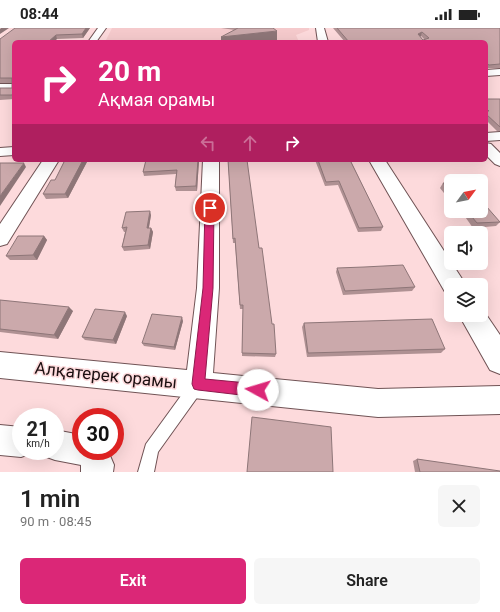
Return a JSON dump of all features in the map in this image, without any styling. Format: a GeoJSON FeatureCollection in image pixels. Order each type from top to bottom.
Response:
{"type":"FeatureCollection","features":[{"type":"Feature","properties":{"kind":"street"},"geometry":{"type":"LineString","coordinates":[[93,40],[102,28]]}},
{"type":"Feature","properties":{"kind":"street"},"geometry":{"type":"LineString","coordinates":[[320,28],[323,40]]}},
{"type":"Feature","properties":{"kind":"street"},"geometry":{"type":"LineString","coordinates":[[488,73],[500,72]]}},
{"type":"Feature","properties":{"kind":"street"},"geometry":{"type":"LineString","coordinates":[[0,88],[12,88]]}},
{"type":"Feature","properties":{"kind":"street"},"geometry":{"type":"LineString","coordinates":[[488,137],[500,136]]}},
{"type":"Feature","properties":{"kind":"street"},"geometry":{"type":"LineString","coordinates":[[488,149],[500,161]]}},
{"type":"Feature","properties":{"kind":"street"},"geometry":{"type":"LineString","coordinates":[[0,152],[12,151]]}},
{"type":"Feature","properties":{"kind":"street"},"geometry":{"type":"LineString","coordinates":[[0,239],[50,162]]}},
{"type":"Feature","properties":{"kind":"street"},"geometry":{"type":"LineString","coordinates":[[198,384],[208,288],[211,162]]}},
{"type":"Feature","properties":{"kind":"street"},"geometry":{"type":"LineString","coordinates":[[378,162],[450,278]]}},
{"type":"Feature","properties":{"kind":"street"},"geometry":{"type":"LineString","coordinates":[[476,322],[500,360]]}},
{"type":"Feature","properties":{"kind":"street","name":"Алқатерек орамы"},"geometry":{"type":"LineString","coordinates":[[0,365],[378,403],[500,400]]}},
{"type":"Feature","properties":{"kind":"street"},"geometry":{"type":"LineString","coordinates":[[0,440],[12,441]]}},
{"type":"Feature","properties":{"kind":"street"},"geometry":{"type":"LineString","coordinates":[[95,460],[98,465],[97,472]]}},
{"type":"Feature","properties":{"kind":"lane"},"geometry":{"type":"LineString","coordinates":[[146,472],[151,449],[198,384]]}},
{"type":"Feature","properties":{"kind":"shaded area"},"geometry":{"type":"Polygon","coordinates":[[[112,28],[309,28],[309,30],[296,35],[298,40],[106,40],[112,28]]]}},
{"type":"Feature","properties":{"kind":"building"},"geometry":{"type":"Polygon","coordinates":[[[15,28],[86,28],[82,34],[56,35],[50,40],[12,40],[12,78],[0,78],[0,39],[15,28]]]}},
{"type":"Feature","properties":{"kind":"building"},"geometry":{"type":"Polygon","coordinates":[[[238,28],[273,28],[277,31],[221,37],[238,28]]]}},
{"type":"Feature","properties":{"kind":"building"},"geometry":{"type":"Polygon","coordinates":[[[337,28],[500,28],[500,64],[489,65],[488,40],[423,40],[347,40],[337,28]],[[422,32],[418,34],[423,40],[429,38],[422,32]]]}},
{"type":"Feature","properties":{"kind":"building"},"geometry":{"type":"Polygon","coordinates":[[[0,88],[12,88],[12,95],[0,95],[0,88]]]}},
{"type":"Feature","properties":{"kind":"building"},"geometry":{"type":"Polygon","coordinates":[[[488,99],[500,99],[500,127],[488,116],[488,99]]]}},
{"type":"Feature","properties":{"kind":"building"},"geometry":{"type":"Polygon","coordinates":[[[64,162],[82,162],[65,194],[43,194],[51,180],[55,180],[64,162]]]}},
{"type":"Feature","properties":{"kind":"building"},"geometry":{"type":"Polygon","coordinates":[[[146,162],[198,162],[196,186],[175,187],[177,170],[143,172],[146,162]]]}},
{"type":"Feature","properties":{"kind":"building"},"geometry":{"type":"Polygon","coordinates":[[[228,162],[247,162],[259,248],[262,248],[272,324],[274,324],[276,354],[242,353],[243,305],[240,305],[235,238],[233,239],[228,162]]]}},
{"type":"Feature","properties":{"kind":"building"},"geometry":{"type":"Polygon","coordinates":[[[319,162],[351,162],[383,227],[359,228],[339,181],[326,182],[319,162]]]}},
{"type":"Feature","properties":{"kind":"building"},"geometry":{"type":"Polygon","coordinates":[[[0,163],[24,163],[0,196],[0,163]]]}},
{"type":"Feature","properties":{"kind":"building"},"geometry":{"type":"Polygon","coordinates":[[[488,208],[500,222],[477,223],[473,218],[488,218],[488,208]]]}},
{"type":"Feature","properties":{"kind":"building"},"geometry":{"type":"Polygon","coordinates":[[[150,211],[147,228],[151,228],[148,245],[122,247],[127,227],[122,228],[126,212],[150,211]]]}},
{"type":"Feature","properties":{"kind":"building"},"geometry":{"type":"Polygon","coordinates":[[[18,236],[44,236],[33,255],[6,256],[18,236]]]}},
{"type":"Feature","properties":{"kind":"building"},"geometry":{"type":"Polygon","coordinates":[[[403,265],[415,287],[345,291],[337,268],[364,267],[403,265]]]}},
{"type":"Feature","properties":{"kind":"building"},"geometry":{"type":"Polygon","coordinates":[[[0,300],[69,307],[54,335],[0,329],[0,300]]]}},
{"type":"Feature","properties":{"kind":"building"},"geometry":{"type":"Polygon","coordinates":[[[95,309],[125,312],[113,340],[82,337],[95,309]]]}},
{"type":"Feature","properties":{"kind":"building"},"geometry":{"type":"Polygon","coordinates":[[[152,314],[182,317],[174,347],[142,343],[152,314]]]}},
{"type":"Feature","properties":{"kind":"building"},"geometry":{"type":"Polygon","coordinates":[[[432,319],[445,349],[308,353],[304,323],[432,319]]]}},
{"type":"Feature","properties":{"kind":"building"},"geometry":{"type":"Polygon","coordinates":[[[252,417],[331,427],[333,472],[247,472],[252,417]]]}},
{"type":"Feature","properties":{"kind":"building"},"geometry":{"type":"Polygon","coordinates":[[[417,459],[500,471],[500,472],[420,472],[417,459]]]}},
{"type":"Feature","properties":{"kind":"route"},"geometry":{"type":"LineString","coordinates":[[210,208],[208,288],[198,384],[258,390]]}}]}
